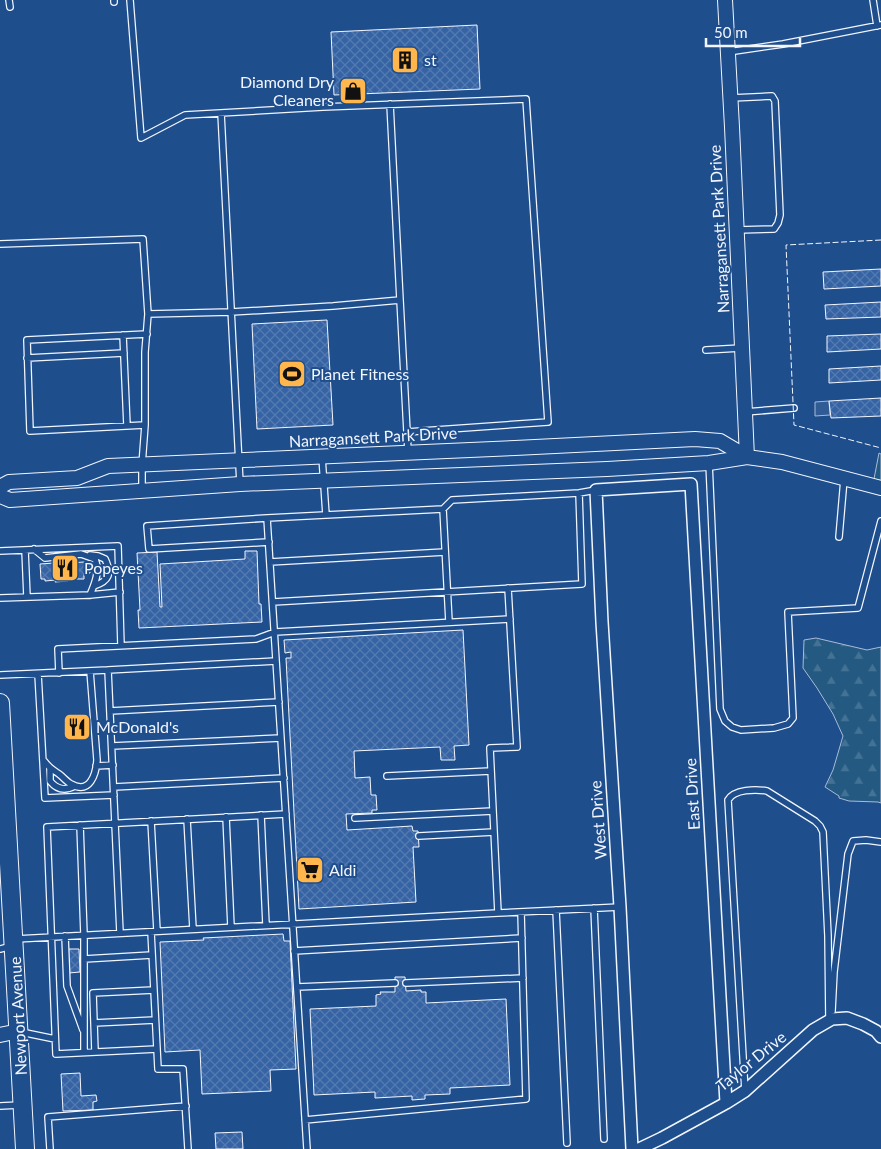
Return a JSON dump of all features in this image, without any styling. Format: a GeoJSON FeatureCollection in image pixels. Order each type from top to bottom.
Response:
{"type":"FeatureCollection","features":[{"type":"Feature","properties":{"kind":"main road","name":"Newport Avenue"},"geometry":{"type":"LineString","coordinates":[[0,703],[9,944],[19,1031],[25,1149]]}},
{"type":"Feature","properties":{"kind":"street","name":"Narragansett Park Drive"},"geometry":{"type":"LineString","coordinates":[[725,0],[747,457]]}},
{"type":"Feature","properties":{"kind":"street","name":"Narragansett Park Drive"},"geometry":{"type":"LineString","coordinates":[[0,488],[9,482],[77,478],[108,466],[695,439],[720,440],[747,457]]}},
{"type":"Feature","properties":{"kind":"street","name":"Narragansett Park Drive"},"geometry":{"type":"LineString","coordinates":[[0,496],[10,500],[240,484],[607,469],[709,463],[747,457],[782,462],[844,480],[881,488]]}},
{"type":"Feature","properties":{"kind":"street","name":"East Drive"},"geometry":{"type":"LineString","coordinates":[[596,490],[691,484],[726,1103]]}},
{"type":"Feature","properties":{"kind":"street","name":"West Drive"},"geometry":{"type":"LineString","coordinates":[[596,490],[632,1149]]}},
{"type":"Feature","properties":{"kind":"street"},"geometry":{"type":"LineString","coordinates":[[830,1020],[848,1018],[876,1031],[881,1037]]}},
{"type":"Feature","properties":{"kind":"street","name":"Taylor Drive"},"geometry":{"type":"LineString","coordinates":[[639,1149],[745,1091],[813,1030],[830,1020]]}},
{"type":"Feature","properties":{"kind":"street"},"geometry":{"type":"LineString","coordinates":[[0,1035],[19,1031]]}},
{"type":"Feature","properties":{"kind":"lane"},"geometry":{"type":"LineString","coordinates":[[130,0],[141,138],[185,116],[324,107],[526,99],[548,422],[407,432]]}},
{"type":"Feature","properties":{"kind":"lane"},"geometry":{"type":"LineString","coordinates":[[728,52],[879,26],[873,0]]}},
{"type":"Feature","properties":{"kind":"lane"},"geometry":{"type":"LineString","coordinates":[[731,98],[772,96],[775,101],[780,215],[778,223],[774,229],[737,230]]}},
{"type":"Feature","properties":{"kind":"lane"},"geometry":{"type":"LineString","coordinates":[[390,104],[408,453]]}},
{"type":"Feature","properties":{"kind":"lane"},"geometry":{"type":"LineString","coordinates":[[221,113],[240,484]]}},
{"type":"Feature","properties":{"kind":"lane"},"geometry":{"type":"LineString","coordinates":[[0,244],[142,240],[148,314],[145,352],[142,490]]}},
{"type":"Feature","properties":{"kind":"lane"},"geometry":{"type":"LineString","coordinates":[[148,314],[231,312],[400,300]]}},
{"type":"Feature","properties":{"kind":"lane"},"geometry":{"type":"LineString","coordinates":[[144,425],[30,431],[27,340],[147,334]]}},
{"type":"Feature","properties":{"kind":"lane"},"geometry":{"type":"LineString","coordinates":[[123,335],[127,426]]}},
{"type":"Feature","properties":{"kind":"lane"},"geometry":{"type":"LineString","coordinates":[[706,350],[742,348]]}},
{"type":"Feature","properties":{"kind":"lane"},"geometry":{"type":"LineString","coordinates":[[28,358],[124,353]]}},
{"type":"Feature","properties":{"kind":"lane"},"geometry":{"type":"LineString","coordinates":[[745,412],[794,408]]}},
{"type":"Feature","properties":{"kind":"lane"},"geometry":{"type":"LineString","coordinates":[[322,457],[326,515]]}},
{"type":"Feature","properties":{"kind":"lane"},"geometry":{"type":"LineString","coordinates":[[709,463],[720,709],[725,720],[741,730],[774,728],[788,724],[793,718],[788,612],[858,608],[881,521]]}},
{"type":"Feature","properties":{"kind":"lane"},"geometry":{"type":"LineString","coordinates":[[839,537],[844,480]]}},
{"type":"Feature","properties":{"kind":"lane"},"geometry":{"type":"LineString","coordinates":[[269,542],[148,549],[147,526],[443,509],[452,500],[580,493],[596,490]]}},
{"type":"Feature","properties":{"kind":"lane"},"geometry":{"type":"LineString","coordinates":[[273,602],[582,584],[580,493]]}},
{"type":"Feature","properties":{"kind":"lane"},"geometry":{"type":"LineString","coordinates":[[443,509],[449,622]]}},
{"type":"Feature","properties":{"kind":"lane"},"geometry":{"type":"LineString","coordinates":[[268,518],[307,1149]]}},
{"type":"Feature","properties":{"kind":"lane"},"geometry":{"type":"LineString","coordinates":[[0,551],[118,546],[124,646]]}},
{"type":"Feature","properties":{"kind":"lane"},"geometry":{"type":"LineString","coordinates":[[34,549],[45,558],[81,554],[98,556],[105,559],[110,568],[108,576],[102,583],[94,586]]}},
{"type":"Feature","properties":{"kind":"lane"},"geometry":{"type":"LineString","coordinates":[[25,550],[27,597]]}},
{"type":"Feature","properties":{"kind":"lane"},"geometry":{"type":"LineString","coordinates":[[270,562],[445,552]]}},
{"type":"Feature","properties":{"kind":"lane"},"geometry":{"type":"LineString","coordinates":[[81,554],[95,559],[97,566],[96,580],[90,595]]}},
{"type":"Feature","properties":{"kind":"lane"},"geometry":{"type":"LineString","coordinates":[[498,913],[490,748],[517,746],[508,588]]}},
{"type":"Feature","properties":{"kind":"lane"},"geometry":{"type":"LineString","coordinates":[[0,598],[120,592]]}},
{"type":"Feature","properties":{"kind":"lane"},"geometry":{"type":"LineString","coordinates":[[59,673],[58,649],[256,639],[274,632],[510,619]]}},
{"type":"Feature","properties":{"kind":"lane"},"geometry":{"type":"LineString","coordinates":[[0,675],[276,661]]}},
{"type":"Feature","properties":{"kind":"lane"},"geometry":{"type":"LineString","coordinates":[[108,670],[120,933]]}},
{"type":"Feature","properties":{"kind":"lane"},"geometry":{"type":"LineString","coordinates":[[43,760],[50,769],[75,786],[84,786],[93,779],[97,760],[90,671]]}},
{"type":"Feature","properties":{"kind":"lane"},"geometry":{"type":"LineString","coordinates":[[38,674],[46,798],[114,795]]}},
{"type":"Feature","properties":{"kind":"lane"},"geometry":{"type":"LineString","coordinates":[[110,711],[279,702]]}},
{"type":"Feature","properties":{"kind":"lane"},"geometry":{"type":"LineString","coordinates":[[112,746],[281,738]]}},
{"type":"Feature","properties":{"kind":"lane"},"geometry":{"type":"LineString","coordinates":[[96,766],[113,765]]}},
{"type":"Feature","properties":{"kind":"lane"},"geometry":{"type":"LineString","coordinates":[[50,769],[50,781],[54,786],[65,790],[75,786]]}},
{"type":"Feature","properties":{"kind":"lane"},"geometry":{"type":"LineString","coordinates":[[387,776],[491,771]]}},
{"type":"Feature","properties":{"kind":"lane"},"geometry":{"type":"LineString","coordinates":[[114,787],[284,778]]}},
{"type":"Feature","properties":{"kind":"lane"},"geometry":{"type":"LineString","coordinates":[[745,1091],[728,800],[736,792],[767,791],[815,821],[823,832],[830,1020]]}},
{"type":"Feature","properties":{"kind":"lane"},"geometry":{"type":"LineString","coordinates":[[355,818],[493,811]]}},
{"type":"Feature","properties":{"kind":"lane"},"geometry":{"type":"LineString","coordinates":[[157,1049],[56,1054],[46,827],[286,814]]}},
{"type":"Feature","properties":{"kind":"lane"},"geometry":{"type":"LineString","coordinates":[[261,815],[266,925]]}},
{"type":"Feature","properties":{"kind":"lane"},"geometry":{"type":"LineString","coordinates":[[226,817],[232,927]]}},
{"type":"Feature","properties":{"kind":"lane"},"geometry":{"type":"LineString","coordinates":[[187,819],[192,929]]}},
{"type":"Feature","properties":{"kind":"lane"},"geometry":{"type":"LineString","coordinates":[[151,821],[154,931],[152,955],[158,1069],[183,1069],[188,1149]]}},
{"type":"Feature","properties":{"kind":"lane"},"geometry":{"type":"LineString","coordinates":[[80,825],[84,935],[84,1052]]}},
{"type":"Feature","properties":{"kind":"lane"},"geometry":{"type":"LineString","coordinates":[[418,836],[494,832]]}},
{"type":"Feature","properties":{"kind":"lane"},"geometry":{"type":"LineString","coordinates":[[830,1020],[848,854],[853,841],[881,842]]}},
{"type":"Feature","properties":{"kind":"lane"},"geometry":{"type":"LineString","coordinates":[[9,944],[64,936],[620,907]]}},
{"type":"Feature","properties":{"kind":"lane"},"geometry":{"type":"LineString","coordinates":[[594,908],[604,1139]]}},
{"type":"Feature","properties":{"kind":"lane"},"geometry":{"type":"LineString","coordinates":[[556,910],[567,1143]]}},
{"type":"Feature","properties":{"kind":"lane"},"geometry":{"type":"LineString","coordinates":[[305,1120],[526,1099],[521,912]]}},
{"type":"Feature","properties":{"kind":"lane"},"geometry":{"type":"LineString","coordinates":[[64,936],[67,986],[84,1035]]}},
{"type":"Feature","properties":{"kind":"lane"},"geometry":{"type":"LineString","coordinates":[[294,950],[522,938]]}},
{"type":"Feature","properties":{"kind":"lane"},"geometry":{"type":"LineString","coordinates":[[84,959],[152,955]]}},
{"type":"Feature","properties":{"kind":"lane"},"geometry":{"type":"LineString","coordinates":[[406,983],[523,978]]}},
{"type":"Feature","properties":{"kind":"lane"},"geometry":{"type":"LineString","coordinates":[[297,986],[395,983]]}},
{"type":"Feature","properties":{"kind":"lane"},"geometry":{"type":"LineString","coordinates":[[95,1052],[93,994],[154,990]]}},
{"type":"Feature","properties":{"kind":"lane"},"geometry":{"type":"LineString","coordinates":[[94,1023],[155,1020]]}},
{"type":"Feature","properties":{"kind":"lane"},"geometry":{"type":"LineString","coordinates":[[19,1031],[55,1040]]}},
{"type":"Feature","properties":{"kind":"lane"},"geometry":{"type":"LineString","coordinates":[[0,1106],[23,1105]]}},
{"type":"Feature","properties":{"kind":"lane"},"geometry":{"type":"LineString","coordinates":[[50,1149],[48,1116],[186,1106]]}},
{"type":"Feature","properties":{"kind":"green space"},"geometry":{"type":"Polygon","coordinates":[[[879,453],[881,454],[881,487],[873,484],[879,453]]]}},
{"type":"Feature","properties":{"kind":"green space"},"geometry":{"type":"Polygon","coordinates":[[[816,638],[867,650],[881,647],[881,803],[849,801],[839,798],[839,796],[825,787],[833,770],[843,736],[833,714],[803,668],[804,640],[816,638]]]}},
{"type":"Feature","properties":{"kind":"shaded area"},"geometry":{"type":"Polygon","coordinates":[[[829,401],[830,415],[815,416],[815,402],[829,401]]]}},
{"type":"Feature","properties":{"kind":"building","name":"st"},"geometry":{"type":"Polygon","coordinates":[[[477,25],[480,89],[334,95],[331,32],[477,25]]]}},
{"type":"Feature","properties":{"kind":"building"},"geometry":{"type":"Polygon","coordinates":[[[881,269],[881,286],[824,289],[823,272],[881,269]]]}},
{"type":"Feature","properties":{"kind":"building"},"geometry":{"type":"Polygon","coordinates":[[[881,302],[881,317],[826,319],[825,305],[881,302]]]}},
{"type":"Feature","properties":{"kind":"building","name":"Planet Fitness"},"geometry":{"type":"Polygon","coordinates":[[[327,320],[333,425],[257,429],[252,324],[327,320]]]}},
{"type":"Feature","properties":{"kind":"building"},"geometry":{"type":"Polygon","coordinates":[[[881,334],[881,349],[827,352],[827,336],[881,334]]]}},
{"type":"Feature","properties":{"kind":"building"},"geometry":{"type":"Polygon","coordinates":[[[881,366],[881,380],[829,383],[829,369],[881,366]]]}},
{"type":"Feature","properties":{"kind":"building"},"geometry":{"type":"Polygon","coordinates":[[[881,398],[881,416],[831,418],[829,401],[881,398]]]}},
{"type":"Feature","properties":{"kind":"building"},"geometry":{"type":"Polygon","coordinates":[[[245,551],[257,551],[259,604],[261,604],[262,622],[139,628],[137,553],[157,552],[160,607],[162,607],[160,564],[245,559],[245,551]]]}},
{"type":"Feature","properties":{"kind":"building","name":"Popeyes"},"geometry":{"type":"Polygon","coordinates":[[[90,563],[90,573],[84,573],[84,579],[68,579],[68,581],[55,582],[56,580],[45,581],[45,579],[41,579],[40,564],[90,563]]]}},
{"type":"Feature","properties":{"kind":"building"},"geometry":{"type":"Polygon","coordinates":[[[463,630],[469,745],[454,746],[455,760],[441,760],[440,747],[354,751],[355,778],[370,777],[371,795],[376,795],[377,810],[372,810],[372,813],[346,814],[347,830],[412,826],[413,831],[418,831],[419,847],[413,847],[416,902],[299,909],[286,658],[291,658],[291,652],[285,653],[284,640],[463,630]]]}},
{"type":"Feature","properties":{"kind":"building"},"geometry":{"type":"Polygon","coordinates":[[[283,934],[284,941],[290,941],[296,1069],[270,1070],[271,1091],[202,1094],[200,1050],[165,1052],[160,942],[283,934]]]}},
{"type":"Feature","properties":{"kind":"building"},"geometry":{"type":"Polygon","coordinates":[[[68,949],[79,949],[80,972],[69,973],[68,949]]]}},
{"type":"Feature","properties":{"kind":"building"},"geometry":{"type":"Polygon","coordinates":[[[395,977],[405,977],[406,991],[421,990],[421,992],[426,992],[426,1003],[506,999],[510,1085],[450,1088],[450,1094],[425,1095],[425,1099],[412,1100],[412,1096],[375,1098],[375,1092],[314,1095],[310,1009],[376,1006],[376,995],[381,994],[380,992],[395,992],[395,977]]]}},
{"type":"Feature","properties":{"kind":"building"},"geometry":{"type":"Polygon","coordinates":[[[80,1073],[81,1096],[96,1095],[97,1101],[93,1102],[93,1110],[63,1111],[61,1074],[80,1073]]]}},
{"type":"Feature","properties":{"kind":"building"},"geometry":{"type":"Polygon","coordinates":[[[242,1132],[243,1149],[216,1149],[215,1133],[242,1132]]]}},
{"type":"Feature","properties":{"kind":"fence"},"geometry":{"type":"LineString","coordinates":[[881,240],[786,245],[794,425],[881,448]]}},
{"type":"Feature","properties":{"kind":"place","name":"st"},"geometry":{"type":"Point","coordinates":[405,60]}},
{"type":"Feature","properties":{"kind":"place","name":"Diamond Dry Cleaners"},"geometry":{"type":"Point","coordinates":[353,91]}},
{"type":"Feature","properties":{"kind":"place","name":"Planet Fitness"},"geometry":{"type":"Point","coordinates":[292,374]}},
{"type":"Feature","properties":{"kind":"place","name":"Popeyes"},"geometry":{"type":"Point","coordinates":[65,568]}},
{"type":"Feature","properties":{"kind":"place","name":"McDonald's"},"geometry":{"type":"Point","coordinates":[77,727]}},
{"type":"Feature","properties":{"kind":"place","name":"Aldi"},"geometry":{"type":"Point","coordinates":[310,870]}}]}
